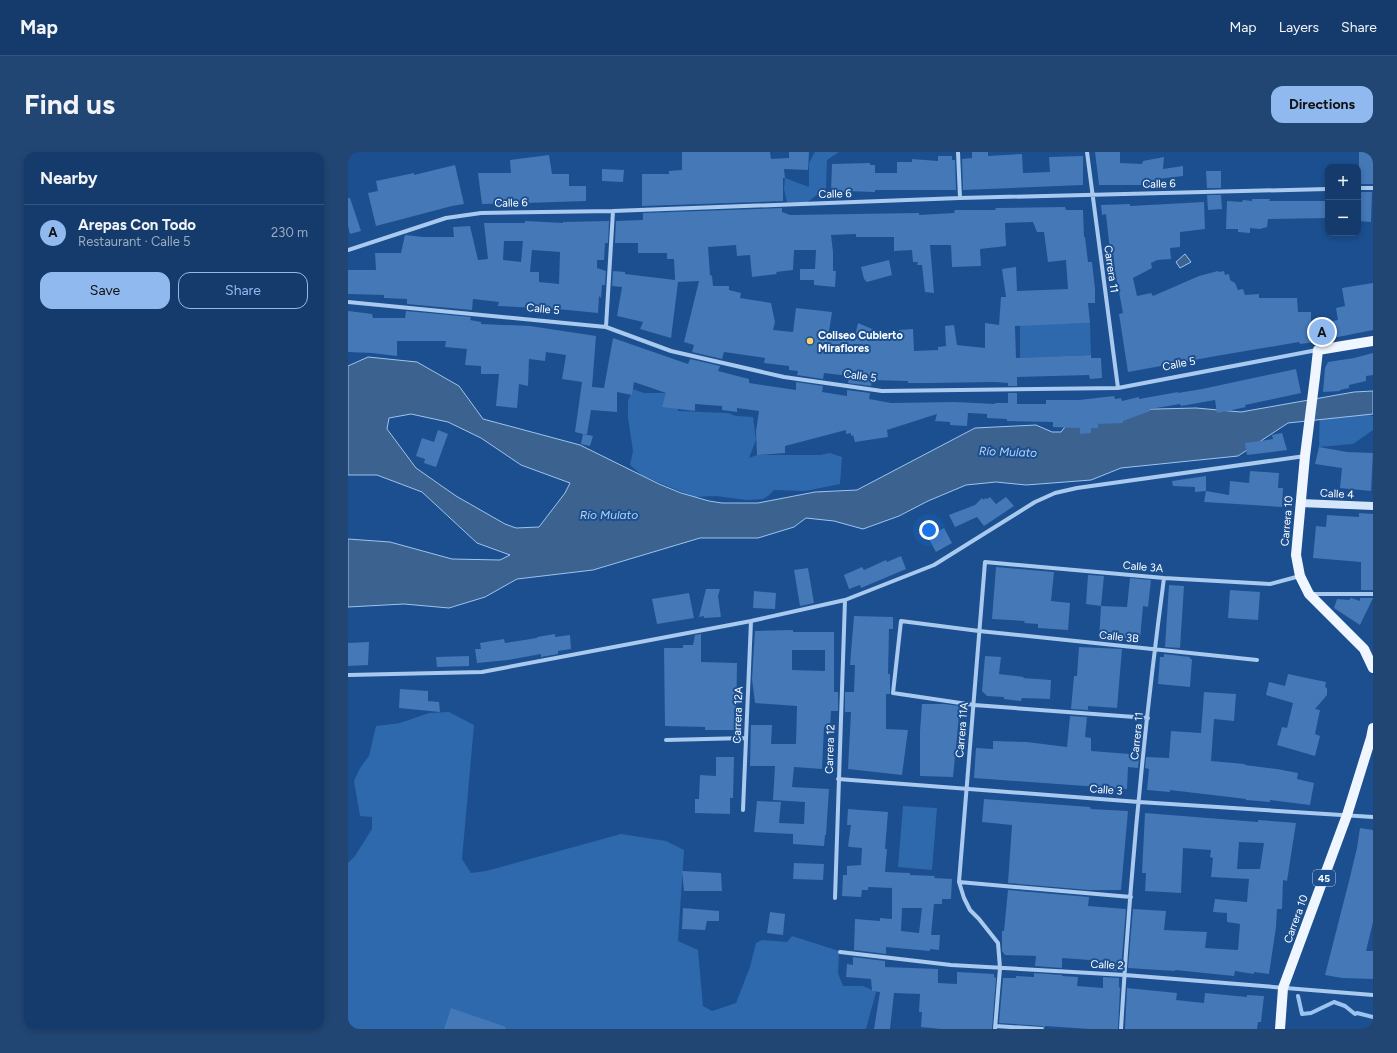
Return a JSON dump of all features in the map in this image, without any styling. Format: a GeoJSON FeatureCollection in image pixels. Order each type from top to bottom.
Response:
{"type":"FeatureCollection","features":[{"type":"Feature","properties":{"kind":"main road","name":"Calle 5"},"geometry":{"type":"LineString","coordinates":[[1318,350],[1373,341]]}},
{"type":"Feature","properties":{"kind":"main road","name":"Carrera 10"},"geometry":{"type":"LineString","coordinates":[[1318,350],[1308,435],[1304,456],[1296,554],[1300,576],[1309,594],[1364,649],[1373,668]]}},
{"type":"Feature","properties":{"kind":"main road","name":"Calle 4"},"geometry":{"type":"LineString","coordinates":[[1300,503],[1373,506]]}},
{"type":"Feature","properties":{"kind":"main road","name":"Carrera 10"},"geometry":{"type":"LineString","coordinates":[[1280,1029],[1283,988],[1347,815],[1373,728]]}},
{"type":"Feature","properties":{"kind":"street"},"geometry":{"type":"LineString","coordinates":[[958,152],[960,198]]}},
{"type":"Feature","properties":{"kind":"street","name":"Carrera 11"},"geometry":{"type":"LineString","coordinates":[[1087,152],[1118,388]]}},
{"type":"Feature","properties":{"kind":"street"},"geometry":{"type":"LineString","coordinates":[[1361,188],[1373,188]]}},
{"type":"Feature","properties":{"kind":"street","name":"Calle 6"},"geometry":{"type":"LineString","coordinates":[[348,250],[446,218],[481,213],[613,211],[960,198],[1325,189]]}},
{"type":"Feature","properties":{"kind":"street"},"geometry":{"type":"LineString","coordinates":[[606,327],[613,211]]}},
{"type":"Feature","properties":{"kind":"street","name":"Calle 5"},"geometry":{"type":"LineString","coordinates":[[348,302],[606,327],[671,351],[784,377],[882,391],[1118,388],[1318,350]]}},
{"type":"Feature","properties":{"kind":"street"},"geometry":{"type":"LineString","coordinates":[[348,675],[482,672],[751,621],[845,600],[934,565],[1035,502],[1055,493],[1077,488],[1304,456]]}},
{"type":"Feature","properties":{"kind":"street","name":"Calle 3A"},"geometry":{"type":"LineString","coordinates":[[984,562],[1164,578],[1270,584],[1300,576]]}},
{"type":"Feature","properties":{"kind":"street","name":"Carrera 11A"},"geometry":{"type":"LineString","coordinates":[[984,562],[959,882],[970,910],[998,943],[1000,968]]}},
{"type":"Feature","properties":{"kind":"street","name":"Carrera 11"},"geometry":{"type":"LineString","coordinates":[[1121,1029],[1139,802],[1154,650],[1164,578]]}},
{"type":"Feature","properties":{"kind":"street"},"geometry":{"type":"LineString","coordinates":[[1309,594],[1373,594]]}},
{"type":"Feature","properties":{"kind":"street","name":"Carrera 12"},"geometry":{"type":"LineString","coordinates":[[835,898],[845,600]]}},
{"type":"Feature","properties":{"kind":"street","name":"Carrera 12A"},"geometry":{"type":"LineString","coordinates":[[743,810],[751,621]]}},
{"type":"Feature","properties":{"kind":"street","name":"Calle 3B"},"geometry":{"type":"LineString","coordinates":[[974,704],[893,694],[901,621],[979,632],[1257,660]]}},
{"type":"Feature","properties":{"kind":"street"},"geometry":{"type":"LineString","coordinates":[[974,704],[1148,718]]}},
{"type":"Feature","properties":{"kind":"street"},"geometry":{"type":"LineString","coordinates":[[666,740],[746,738]]}},
{"type":"Feature","properties":{"kind":"street","name":"Calle 3"},"geometry":{"type":"LineString","coordinates":[[838,779],[1139,802],[1373,817]]}},
{"type":"Feature","properties":{"kind":"street"},"geometry":{"type":"LineString","coordinates":[[959,882],[1131,897]]}},
{"type":"Feature","properties":{"kind":"street","name":"Calle 2"},"geometry":{"type":"LineString","coordinates":[[840,952],[950,965],[1125,975],[1373,995]]}},
{"type":"Feature","properties":{"kind":"street"},"geometry":{"type":"LineString","coordinates":[[1000,968],[995,1028],[1042,1029]]}},
{"type":"Feature","properties":{"kind":"shaded area"},"geometry":{"type":"Polygon","coordinates":[[[815,152],[839,152],[827,160],[826,188],[805,204],[787,202],[784,189],[785,178],[809,187],[809,163],[815,152]]]}},
{"type":"Feature","properties":{"kind":"shaded area"},"geometry":{"type":"Polygon","coordinates":[[[1090,323],[1091,355],[1020,358],[1020,325],[1090,323]]]}},
{"type":"Feature","properties":{"kind":"shaded area"},"geometry":{"type":"Polygon","coordinates":[[[633,389],[644,393],[676,393],[678,411],[728,413],[736,416],[753,417],[756,440],[749,458],[757,455],[820,455],[830,453],[842,457],[840,484],[805,491],[774,490],[763,499],[747,500],[716,496],[694,497],[643,476],[630,465],[633,451],[628,418],[628,401],[633,389]]]}},
{"type":"Feature","properties":{"kind":"shaded area"},"geometry":{"type":"Polygon","coordinates":[[[1320,405],[1373,416],[1373,430],[1353,444],[1319,447],[1320,405]]]}},
{"type":"Feature","properties":{"kind":"shaded area"},"geometry":{"type":"Polygon","coordinates":[[[449,712],[474,725],[462,859],[471,873],[486,871],[621,834],[666,841],[684,850],[678,941],[698,950],[703,1006],[712,1011],[736,1003],[750,967],[756,943],[762,940],[787,942],[792,936],[839,951],[838,973],[843,986],[863,986],[876,992],[866,1029],[348,1029],[348,863],[355,856],[372,829],[372,817],[360,816],[354,781],[360,768],[369,756],[376,726],[400,723],[429,713],[449,712]]]}},
{"type":"Feature","properties":{"kind":"shaded area"},"geometry":{"type":"Polygon","coordinates":[[[903,806],[937,808],[932,870],[898,867],[903,806]]]}},
{"type":"Feature","properties":{"kind":"water"},"geometry":{"type":"Polygon","coordinates":[[[1185,254],[1191,262],[1180,268],[1176,262],[1185,254]]]}},
{"type":"Feature","properties":{"kind":"water","name":"Río Mulato"},"geometry":{"type":"Polygon","coordinates":[[[368,357],[417,362],[459,386],[483,419],[580,445],[659,484],[681,493],[722,503],[758,503],[815,492],[857,490],[975,428],[1036,425],[1052,432],[1061,432],[1077,411],[1196,408],[1241,412],[1354,392],[1373,391],[1373,414],[1288,423],[1238,456],[1121,468],[1091,480],[1026,485],[996,482],[966,485],[928,501],[899,516],[863,529],[834,521],[806,518],[794,527],[758,538],[700,538],[593,570],[517,579],[485,597],[449,608],[404,604],[348,607],[348,539],[390,542],[452,559],[500,560],[510,555],[477,543],[422,492],[377,475],[348,475],[348,366],[368,357]],[[411,414],[389,418],[387,429],[416,468],[456,496],[505,524],[516,528],[539,527],[565,493],[570,483],[521,465],[481,438],[448,422],[411,414]]]}},
{"type":"Feature","properties":{"kind":"building"},"geometry":{"type":"Polygon","coordinates":[[[682,152],[770,152],[771,159],[789,158],[789,152],[809,152],[808,170],[784,169],[785,178],[783,178],[783,201],[642,206],[642,174],[669,174],[669,171],[682,170],[682,152]]]}},
{"type":"Feature","properties":{"kind":"building"},"geometry":{"type":"Polygon","coordinates":[[[972,152],[988,152],[988,156],[1022,154],[1023,173],[1050,172],[1049,157],[1083,156],[1083,185],[963,190],[962,159],[972,158],[972,152]]]}},
{"type":"Feature","properties":{"kind":"building"},"geometry":{"type":"Polygon","coordinates":[[[1095,152],[1120,152],[1120,163],[1142,164],[1143,161],[1164,157],[1163,169],[1183,166],[1183,176],[1158,179],[1157,185],[1099,185],[1095,152]]]}},
{"type":"Feature","properties":{"kind":"building"},"geometry":{"type":"Polygon","coordinates":[[[1359,152],[1373,152],[1373,184],[1361,184],[1361,164],[1359,164],[1359,152]]]}},
{"type":"Feature","properties":{"kind":"building"},"geometry":{"type":"Polygon","coordinates":[[[549,155],[552,174],[569,174],[569,186],[586,186],[586,201],[526,203],[527,200],[516,203],[482,204],[478,173],[511,173],[510,160],[549,155]]]}},
{"type":"Feature","properties":{"kind":"building"},"geometry":{"type":"Polygon","coordinates":[[[938,156],[952,156],[952,160],[955,160],[956,190],[875,190],[875,192],[831,192],[832,164],[870,163],[870,165],[875,165],[875,173],[897,173],[897,162],[912,162],[912,159],[938,161],[938,156]]]}},
{"type":"Feature","properties":{"kind":"building"},"geometry":{"type":"Polygon","coordinates":[[[455,165],[464,204],[376,226],[368,193],[378,191],[376,181],[414,173],[414,175],[455,165]]]}},
{"type":"Feature","properties":{"kind":"building"},"geometry":{"type":"Polygon","coordinates":[[[602,169],[624,170],[623,182],[602,181],[602,169]]]}},
{"type":"Feature","properties":{"kind":"building"},"geometry":{"type":"Polygon","coordinates":[[[1206,171],[1221,171],[1221,188],[1207,188],[1206,171]]]}},
{"type":"Feature","properties":{"kind":"building"},"geometry":{"type":"Polygon","coordinates":[[[1361,192],[1372,192],[1371,222],[1361,221],[1361,192]]]}},
{"type":"Feature","properties":{"kind":"building"},"geometry":{"type":"Polygon","coordinates":[[[1207,195],[1221,195],[1222,209],[1208,210],[1207,195]]]}},
{"type":"Feature","properties":{"kind":"building"},"geometry":{"type":"Polygon","coordinates":[[[348,198],[350,198],[361,231],[350,234],[348,226],[348,198]]]}},
{"type":"Feature","properties":{"kind":"building"},"geometry":{"type":"Polygon","coordinates":[[[1252,199],[1270,199],[1269,201],[1325,201],[1325,218],[1268,219],[1267,227],[1260,229],[1250,228],[1250,233],[1238,232],[1238,229],[1226,229],[1227,201],[1252,201],[1252,199]]]}},
{"type":"Feature","properties":{"kind":"building"},"geometry":{"type":"Polygon","coordinates":[[[1204,202],[1205,229],[1180,232],[1180,247],[1170,248],[1171,259],[1157,260],[1151,263],[1152,268],[1133,278],[1137,296],[1151,293],[1153,296],[1199,276],[1224,271],[1225,275],[1229,274],[1230,280],[1235,283],[1238,290],[1243,289],[1245,295],[1259,294],[1259,298],[1297,298],[1298,312],[1311,312],[1311,322],[1315,321],[1316,324],[1338,320],[1336,308],[1345,306],[1342,288],[1373,283],[1373,330],[1308,343],[1300,344],[1299,342],[1128,372],[1119,314],[1123,313],[1115,271],[1113,251],[1110,251],[1106,214],[1102,215],[1101,205],[1130,204],[1130,206],[1204,202]]]}},
{"type":"Feature","properties":{"kind":"building"},"geometry":{"type":"Polygon","coordinates":[[[1065,207],[1066,210],[1083,210],[1084,237],[1088,262],[1092,262],[1095,289],[1095,303],[1088,303],[1090,323],[1015,326],[1016,358],[1091,355],[1091,358],[1101,358],[1102,378],[1090,379],[1089,375],[1017,377],[1017,386],[1008,386],[1008,383],[995,382],[908,383],[908,381],[872,380],[871,386],[848,383],[849,376],[824,373],[823,379],[797,375],[798,371],[789,370],[789,366],[764,363],[765,358],[724,352],[722,359],[692,352],[694,345],[684,342],[699,281],[678,282],[671,338],[640,329],[643,322],[617,316],[622,287],[612,286],[613,271],[625,272],[625,274],[675,280],[674,259],[667,259],[667,253],[638,253],[638,243],[615,243],[616,221],[643,220],[643,213],[782,208],[782,212],[790,215],[919,213],[919,215],[954,213],[955,210],[995,210],[996,208],[1065,207]],[[1033,222],[1005,223],[1006,246],[980,249],[981,266],[952,267],[951,245],[930,245],[934,293],[925,292],[922,265],[917,265],[918,262],[913,262],[912,250],[894,251],[894,237],[856,237],[856,234],[831,235],[833,271],[836,271],[835,287],[814,285],[814,280],[800,280],[800,269],[815,269],[816,250],[794,250],[793,270],[776,272],[777,274],[752,277],[750,255],[737,256],[736,245],[708,247],[710,275],[712,276],[713,286],[729,286],[729,290],[741,293],[740,298],[771,303],[775,322],[773,330],[793,332],[796,308],[832,312],[828,338],[854,341],[858,323],[900,341],[899,330],[913,329],[914,351],[938,350],[938,347],[946,346],[945,326],[954,325],[957,345],[985,348],[985,323],[999,325],[1001,297],[1006,297],[1002,269],[1016,267],[1017,291],[1068,289],[1066,260],[1048,262],[1044,232],[1037,232],[1033,222]]]}},
{"type":"Feature","properties":{"kind":"building"},"geometry":{"type":"Polygon","coordinates":[[[525,221],[563,223],[609,221],[608,243],[605,243],[604,260],[597,260],[597,268],[606,271],[605,285],[602,285],[601,298],[599,296],[598,313],[537,307],[498,306],[499,302],[473,299],[472,310],[407,304],[407,299],[384,298],[384,295],[348,294],[348,270],[376,270],[375,253],[401,253],[405,235],[423,237],[454,237],[453,227],[470,226],[478,260],[488,259],[484,223],[525,223],[525,221]],[[504,241],[503,260],[521,262],[523,241],[504,241]],[[532,250],[530,272],[539,272],[539,282],[559,284],[560,252],[532,250]]]}},
{"type":"Feature","properties":{"kind":"building"},"geometry":{"type":"Polygon","coordinates":[[[889,260],[892,275],[867,282],[864,279],[861,267],[889,260]]]}},
{"type":"Feature","properties":{"kind":"building"},"geometry":{"type":"Polygon","coordinates":[[[348,311],[372,314],[373,318],[405,318],[406,311],[471,317],[470,320],[481,322],[481,324],[530,326],[596,336],[592,387],[604,388],[613,338],[688,364],[690,359],[720,366],[718,371],[749,379],[749,383],[796,390],[796,382],[823,386],[822,392],[847,396],[847,390],[870,393],[869,399],[891,403],[1008,403],[1008,393],[1017,393],[1017,404],[1046,404],[1046,400],[1079,400],[1114,396],[1115,399],[1121,398],[1122,401],[1139,397],[1139,399],[1202,389],[1296,369],[1301,393],[1245,405],[1246,407],[1217,413],[1215,400],[1181,406],[1180,404],[1150,409],[1150,411],[1123,421],[1123,423],[1098,424],[1098,428],[1091,428],[1091,433],[1080,434],[1080,428],[1053,427],[1053,422],[1007,421],[1007,419],[987,418],[987,414],[968,413],[967,426],[950,425],[950,422],[935,421],[937,414],[887,430],[888,437],[855,442],[853,435],[851,436],[851,433],[846,434],[846,430],[785,446],[785,453],[757,455],[756,431],[759,411],[737,408],[737,412],[722,410],[722,406],[695,404],[695,411],[662,407],[666,393],[634,382],[632,395],[617,392],[617,412],[591,410],[587,434],[583,434],[575,432],[582,382],[562,379],[566,355],[546,352],[545,361],[529,359],[528,386],[519,384],[517,408],[496,406],[499,374],[481,374],[481,366],[465,365],[467,349],[445,347],[446,341],[397,341],[397,356],[348,352],[348,311]]]}},
{"type":"Feature","properties":{"kind":"building"},"geometry":{"type":"Polygon","coordinates":[[[1373,353],[1373,375],[1366,376],[1366,381],[1349,385],[1349,388],[1340,391],[1323,392],[1325,368],[1328,362],[1373,353]]]}},
{"type":"Feature","properties":{"kind":"building"},"geometry":{"type":"Polygon","coordinates":[[[438,430],[448,434],[436,467],[424,463],[425,459],[416,456],[422,438],[434,442],[438,430]]]}},
{"type":"Feature","properties":{"kind":"building"},"geometry":{"type":"Polygon","coordinates":[[[1282,433],[1287,450],[1247,455],[1245,443],[1273,439],[1272,435],[1282,433]]]}},
{"type":"Feature","properties":{"kind":"building"},"geometry":{"type":"Polygon","coordinates":[[[583,434],[593,436],[590,446],[581,444],[583,434]]]}},
{"type":"Feature","properties":{"kind":"building"},"geometry":{"type":"Polygon","coordinates":[[[1319,447],[1347,452],[1373,453],[1371,491],[1340,488],[1342,468],[1315,464],[1319,447]]]}},
{"type":"Feature","properties":{"kind":"building"},"geometry":{"type":"Polygon","coordinates":[[[1250,471],[1279,473],[1278,488],[1283,488],[1282,507],[1204,502],[1206,491],[1229,495],[1230,481],[1249,483],[1250,471]]]}},
{"type":"Feature","properties":{"kind":"building"},"geometry":{"type":"Polygon","coordinates":[[[1206,476],[1206,491],[1195,492],[1195,487],[1173,486],[1172,481],[1206,476]]]}},
{"type":"Feature","properties":{"kind":"building"},"geometry":{"type":"Polygon","coordinates":[[[990,497],[996,504],[1006,497],[1014,506],[984,526],[977,517],[955,527],[949,515],[975,505],[982,498],[984,500],[985,498],[987,499],[990,497]]]}},
{"type":"Feature","properties":{"kind":"building"},"geometry":{"type":"Polygon","coordinates":[[[1359,513],[1373,514],[1373,590],[1361,590],[1361,562],[1313,558],[1316,526],[1326,527],[1327,515],[1359,517],[1359,513]]]}},
{"type":"Feature","properties":{"kind":"building"},"geometry":{"type":"Polygon","coordinates":[[[944,528],[952,543],[936,552],[928,537],[944,528]]]}},
{"type":"Feature","properties":{"kind":"building"},"geometry":{"type":"Polygon","coordinates":[[[901,556],[906,569],[861,588],[860,585],[849,589],[844,575],[862,567],[864,570],[886,560],[887,562],[901,556]]]}},
{"type":"Feature","properties":{"kind":"building"},"geometry":{"type":"Polygon","coordinates":[[[996,567],[1054,572],[1051,601],[1070,603],[1068,630],[1038,628],[1038,624],[1024,623],[1025,621],[992,619],[996,567]]]}},
{"type":"Feature","properties":{"kind":"building"},"geometry":{"type":"Polygon","coordinates":[[[808,568],[814,603],[800,606],[794,570],[808,568]]]}},
{"type":"Feature","properties":{"kind":"building"},"geometry":{"type":"Polygon","coordinates":[[[1088,575],[1104,576],[1101,606],[1086,604],[1088,575]]]}},
{"type":"Feature","properties":{"kind":"building"},"geometry":{"type":"Polygon","coordinates":[[[1130,578],[1151,580],[1148,607],[1143,606],[1140,639],[1123,638],[1123,642],[1099,640],[1101,606],[1127,607],[1130,578]]]}},
{"type":"Feature","properties":{"kind":"building"},"geometry":{"type":"Polygon","coordinates":[[[1169,585],[1184,586],[1180,648],[1165,647],[1169,585]]]}},
{"type":"Feature","properties":{"kind":"building"},"geometry":{"type":"Polygon","coordinates":[[[706,589],[720,589],[718,596],[721,617],[699,617],[706,589]]]}},
{"type":"Feature","properties":{"kind":"building"},"geometry":{"type":"Polygon","coordinates":[[[1230,590],[1260,592],[1258,620],[1228,618],[1230,590]]]}},
{"type":"Feature","properties":{"kind":"building"},"geometry":{"type":"Polygon","coordinates":[[[754,591],[776,593],[775,609],[753,608],[754,591]]]}},
{"type":"Feature","properties":{"kind":"building"},"geometry":{"type":"Polygon","coordinates":[[[689,593],[694,618],[657,624],[652,599],[689,593]]]}},
{"type":"Feature","properties":{"kind":"building"},"geometry":{"type":"Polygon","coordinates":[[[1351,598],[1360,601],[1360,598],[1373,598],[1360,625],[1334,608],[1337,599],[1349,600],[1351,598]]]}},
{"type":"Feature","properties":{"kind":"building"},"geometry":{"type":"Polygon","coordinates":[[[854,616],[893,617],[893,629],[889,629],[888,674],[890,674],[890,694],[886,694],[886,729],[908,730],[902,775],[848,769],[851,712],[845,712],[845,692],[854,692],[855,665],[850,665],[854,616]]]}},
{"type":"Feature","properties":{"kind":"building"},"geometry":{"type":"Polygon","coordinates":[[[793,630],[793,632],[834,632],[834,692],[838,692],[838,711],[831,711],[830,728],[824,727],[822,769],[794,767],[792,787],[829,789],[824,846],[793,844],[793,834],[754,832],[757,801],[781,802],[779,823],[804,824],[805,802],[773,800],[775,766],[750,766],[751,725],[772,725],[771,744],[796,744],[797,706],[755,703],[752,679],[755,631],[793,630]],[[792,650],[792,670],[825,671],[825,650],[792,650]]]}},
{"type":"Feature","properties":{"kind":"building"},"geometry":{"type":"Polygon","coordinates":[[[555,634],[555,637],[570,635],[571,649],[558,651],[558,654],[541,657],[541,654],[508,660],[477,663],[475,649],[481,649],[480,643],[504,639],[505,643],[555,634]]]}},
{"type":"Feature","properties":{"kind":"building"},"geometry":{"type":"Polygon","coordinates":[[[701,634],[701,662],[737,663],[736,730],[705,730],[705,727],[665,726],[664,648],[683,648],[683,645],[693,645],[695,635],[701,634]]]}},
{"type":"Feature","properties":{"kind":"building"},"geometry":{"type":"Polygon","coordinates":[[[369,642],[368,665],[348,666],[348,643],[369,642]]]}},
{"type":"Feature","properties":{"kind":"building"},"geometry":{"type":"Polygon","coordinates":[[[1079,647],[1122,649],[1117,708],[1088,706],[1088,710],[1071,709],[1074,676],[1077,676],[1079,647]]]}},
{"type":"Feature","properties":{"kind":"building"},"geometry":{"type":"Polygon","coordinates":[[[1164,654],[1190,657],[1190,659],[1192,659],[1190,687],[1158,684],[1160,657],[1164,657],[1164,654]]]}},
{"type":"Feature","properties":{"kind":"building"},"geometry":{"type":"Polygon","coordinates":[[[469,656],[469,666],[437,667],[436,657],[469,656]]]}},
{"type":"Feature","properties":{"kind":"building"},"geometry":{"type":"Polygon","coordinates":[[[985,656],[1001,657],[999,674],[1024,677],[1023,678],[1051,680],[1050,699],[1022,698],[1021,701],[1004,699],[1004,697],[987,696],[982,691],[985,656]]]}},
{"type":"Feature","properties":{"kind":"building"},"geometry":{"type":"Polygon","coordinates":[[[1288,674],[1326,682],[1325,687],[1327,688],[1327,695],[1315,709],[1320,710],[1315,734],[1320,736],[1315,756],[1277,745],[1282,727],[1287,728],[1293,703],[1266,695],[1269,682],[1285,686],[1288,674]]]}},
{"type":"Feature","properties":{"kind":"building"},"geometry":{"type":"Polygon","coordinates":[[[400,689],[428,691],[428,701],[439,702],[440,712],[399,708],[400,689]]]}},
{"type":"Feature","properties":{"kind":"building"},"geometry":{"type":"Polygon","coordinates":[[[1204,692],[1236,694],[1234,721],[1214,719],[1211,761],[1245,764],[1298,773],[1297,779],[1314,783],[1310,805],[1270,800],[1270,802],[1246,800],[1170,790],[1170,792],[1147,790],[1149,769],[1145,768],[1146,757],[1169,758],[1171,731],[1201,733],[1204,692]]]}},
{"type":"Feature","properties":{"kind":"building"},"geometry":{"type":"Polygon","coordinates":[[[922,704],[960,706],[953,777],[920,776],[920,731],[922,704]]]}},
{"type":"Feature","properties":{"kind":"building"},"geometry":{"type":"Polygon","coordinates":[[[1070,716],[1087,717],[1085,737],[1091,738],[1091,751],[1130,754],[1129,758],[1139,757],[1138,768],[1128,767],[1127,789],[974,778],[976,748],[993,749],[993,741],[1027,742],[1067,747],[1070,716]]]}},
{"type":"Feature","properties":{"kind":"building"},"geometry":{"type":"Polygon","coordinates":[[[716,757],[734,757],[733,798],[730,798],[730,814],[695,813],[695,799],[699,799],[700,775],[716,776],[716,757]]]}},
{"type":"Feature","properties":{"kind":"building"},"geometry":{"type":"Polygon","coordinates":[[[984,799],[1128,811],[1121,890],[1089,890],[1008,883],[1012,825],[982,822],[984,799]]]}},
{"type":"Feature","properties":{"kind":"building"},"geometry":{"type":"Polygon","coordinates":[[[848,809],[888,812],[885,872],[910,873],[910,875],[935,876],[934,878],[952,879],[951,899],[942,899],[942,904],[934,904],[931,935],[940,935],[939,950],[930,949],[930,951],[886,947],[886,954],[854,950],[855,919],[880,921],[880,918],[892,919],[892,888],[868,887],[868,890],[862,890],[861,897],[842,896],[843,875],[847,875],[847,866],[861,865],[862,848],[848,846],[851,825],[847,825],[848,809]],[[902,908],[901,931],[919,933],[922,908],[902,908]]]}},
{"type":"Feature","properties":{"kind":"building"},"geometry":{"type":"Polygon","coordinates":[[[1145,813],[1258,822],[1258,820],[1296,823],[1287,881],[1283,880],[1282,909],[1277,909],[1276,927],[1269,974],[1254,972],[1254,974],[1235,971],[1234,976],[1175,970],[1128,968],[1133,909],[1166,911],[1164,930],[1207,932],[1205,948],[1238,950],[1240,924],[1227,922],[1227,913],[1213,912],[1215,899],[1247,902],[1249,879],[1211,877],[1213,858],[1210,857],[1211,850],[1183,848],[1181,893],[1145,891],[1146,873],[1142,873],[1145,813]],[[1239,842],[1237,869],[1260,869],[1264,843],[1239,842]]]}},
{"type":"Feature","properties":{"kind":"building"},"geometry":{"type":"Polygon","coordinates":[[[1360,828],[1373,830],[1373,922],[1366,951],[1373,951],[1373,979],[1342,978],[1325,975],[1357,848],[1360,828]]]}},
{"type":"Feature","properties":{"kind":"building"},"geometry":{"type":"Polygon","coordinates":[[[794,863],[824,864],[823,880],[793,879],[794,863]]]}},
{"type":"Feature","properties":{"kind":"building"},"geometry":{"type":"Polygon","coordinates":[[[682,871],[721,873],[722,891],[684,891],[682,871]]]}},
{"type":"Feature","properties":{"kind":"building"},"geometry":{"type":"Polygon","coordinates":[[[1008,890],[1089,897],[1088,906],[1126,909],[1120,971],[1104,970],[1104,961],[1062,958],[1062,968],[1035,966],[1036,956],[1005,955],[1002,951],[1002,931],[1004,931],[1008,890]]]}},
{"type":"Feature","properties":{"kind":"building"},"geometry":{"type":"Polygon","coordinates":[[[683,908],[719,911],[719,921],[707,921],[705,930],[682,929],[683,908]]]}},
{"type":"Feature","properties":{"kind":"building"},"geometry":{"type":"Polygon","coordinates":[[[770,912],[785,914],[783,935],[767,933],[770,912]]]}},
{"type":"Feature","properties":{"kind":"building"},"geometry":{"type":"Polygon","coordinates":[[[853,957],[885,961],[885,967],[938,969],[938,983],[957,984],[957,972],[994,974],[994,977],[996,978],[992,1029],[941,1029],[921,1027],[922,1012],[919,1012],[920,994],[894,993],[890,1029],[874,1029],[880,992],[872,991],[871,979],[846,977],[847,964],[853,965],[853,957]]]}},
{"type":"Feature","properties":{"kind":"building"},"geometry":{"type":"Polygon","coordinates":[[[1034,973],[1078,977],[1077,986],[1103,988],[1103,977],[1119,978],[1118,1029],[1045,1026],[1045,1028],[1042,1026],[999,1023],[1003,978],[1016,978],[1016,976],[1034,977],[1034,973]]]}},
{"type":"Feature","properties":{"kind":"building"},"geometry":{"type":"Polygon","coordinates":[[[1127,988],[1177,993],[1176,1000],[1204,1003],[1205,993],[1247,997],[1247,995],[1264,996],[1261,1022],[1258,1022],[1257,1029],[1125,1029],[1127,988]]]}},
{"type":"Feature","properties":{"kind":"building"},"geometry":{"type":"Polygon","coordinates":[[[451,1008],[506,1027],[505,1029],[444,1029],[451,1008]]]}},
{"type":"Feature","properties":{"kind":"waterway"},"geometry":{"type":"LineString","coordinates":[[1298,996],[1302,1014],[1311,1013],[1334,1002],[1345,1006],[1355,1014],[1357,1013],[1373,1017]]}},
{"type":"Feature","properties":{"kind":"place","name":"Arepas Con Todo"},"geometry":{"type":"Point","coordinates":[1322,332]}},
{"type":"Feature","properties":{"kind":"place","name":"Coliseo Cubierto Miraflores"},"geometry":{"type":"Point","coordinates":[810,341]}}]}
